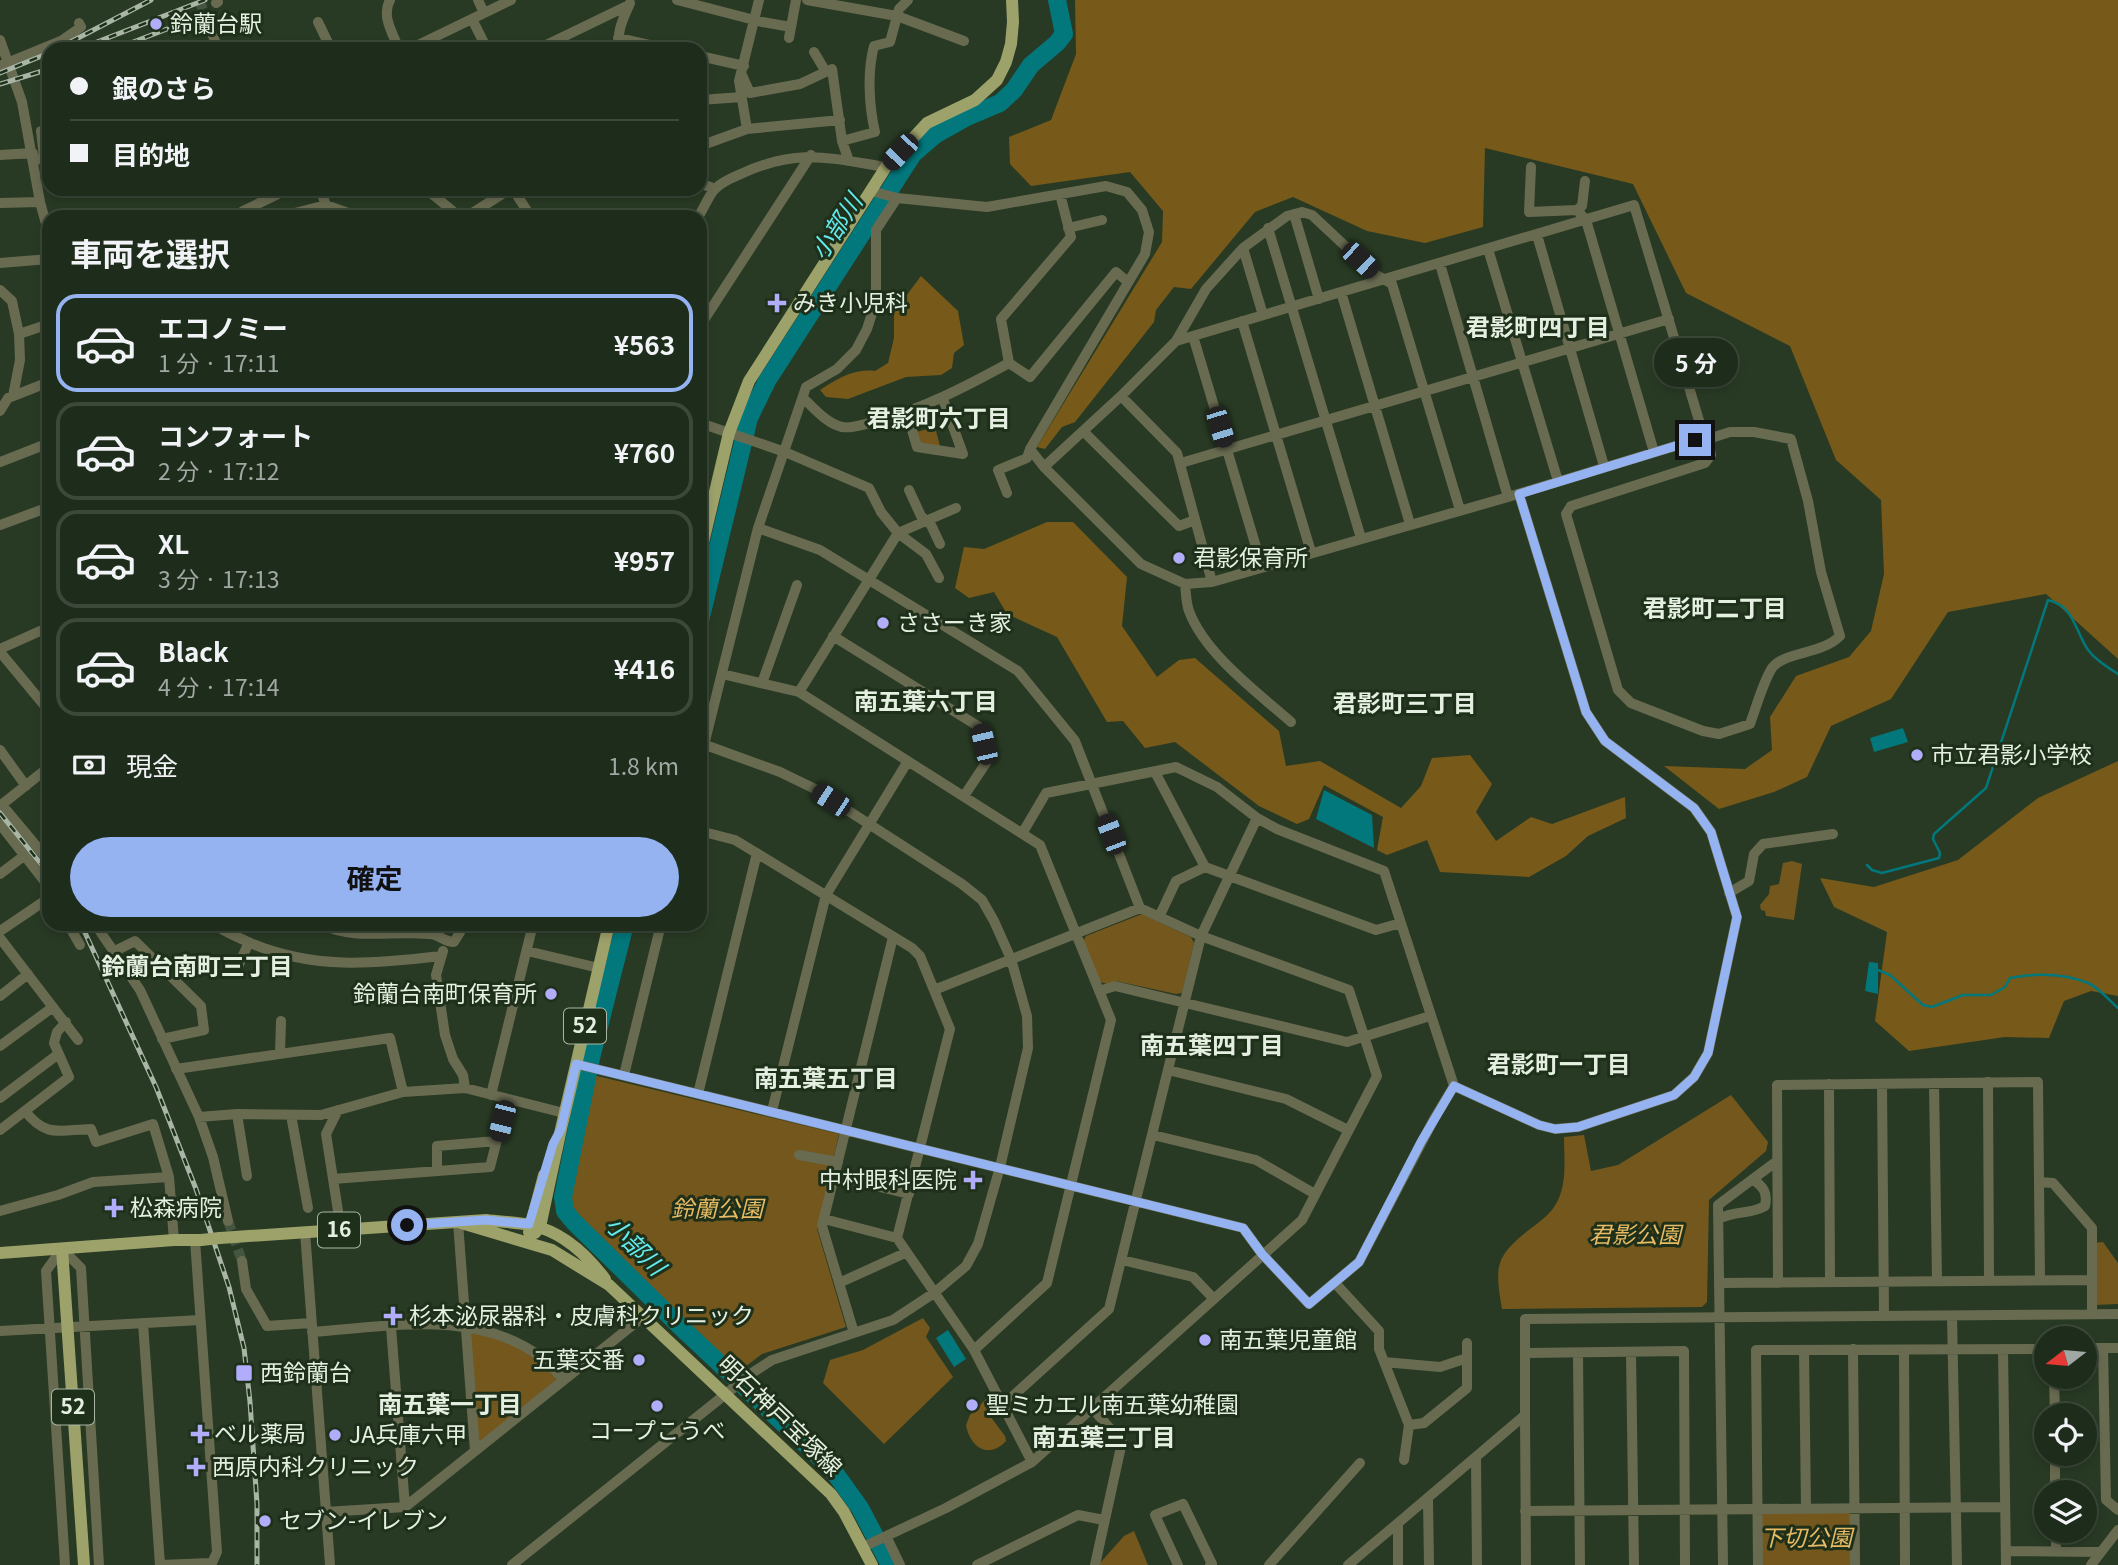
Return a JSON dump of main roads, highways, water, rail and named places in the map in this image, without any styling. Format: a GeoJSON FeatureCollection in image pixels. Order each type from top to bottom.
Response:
{"type":"FeatureCollection","features":[{"type":"Feature","properties":{"kind":"main road"},"geometry":{"type":"LineString","coordinates":[[707,530],[749,381],[876,192],[886,167],[927,123],[975,100],[997,80],[1003,71],[1011,44],[1012,0]]}},
{"type":"Feature","properties":{"kind":"main road","name":"52"},"geometry":{"type":"LineString","coordinates":[[528,1242],[535,1226],[579,1065],[608,931]]}},
{"type":"Feature","properties":{"kind":"main road","name":"明石神戸宝塚線"},"geometry":{"type":"LineString","coordinates":[[0,1253],[486,1220],[535,1226],[564,1239],[589,1258],[609,1285]]}},
{"type":"Feature","properties":{"kind":"main road","name":"明石神戸宝塚線"},"geometry":{"type":"LineString","coordinates":[[458,1222],[552,1250],[609,1285],[730,1392],[831,1494],[866,1545],[872,1565]]}},
{"type":"Feature","properties":{"kind":"main road","name":"52"},"geometry":{"type":"LineString","coordinates":[[62,1249],[84,1565]]}},
{"type":"Feature","properties":{"kind":"water"},"geometry":{"type":"Polygon","coordinates":[[[1903,728],[1908,742],[1874,752],[1870,738],[1903,728]]]}},
{"type":"Feature","properties":{"kind":"water"},"geometry":{"type":"Polygon","coordinates":[[[1324,790],[1372,815],[1374,848],[1316,819],[1324,790]]]}},
{"type":"Feature","properties":{"kind":"water"},"geometry":{"type":"Polygon","coordinates":[[[1869,962],[1878,963],[1878,994],[1865,991],[1869,962]]]}},
{"type":"Feature","properties":{"kind":"water"},"geometry":{"type":"Polygon","coordinates":[[[948,1330],[966,1359],[954,1367],[936,1338],[948,1330]]]}},
{"type":"Feature","properties":{"kind":"waterway","name":"小部川"},"geometry":{"type":"LineString","coordinates":[[707,592],[749,418],[767,381],[913,154],[935,135],[1000,103],[1014,90],[1031,65],[1064,34],[1057,0]]}},
{"type":"Feature","properties":{"kind":"waterway"},"geometry":{"type":"LineString","coordinates":[[1867,865],[1882,873],[1939,858],[1934,834],[1986,788],[2048,600],[2067,612],[2091,654],[2118,674]]}},
{"type":"Feature","properties":{"kind":"waterway","name":"小部川"},"geometry":{"type":"LineString","coordinates":[[623,931],[591,1058],[563,1197],[565,1211],[686,1332],[832,1469],[860,1508],[890,1565]]}},
{"type":"Feature","properties":{"kind":"waterway"},"geometry":{"type":"LineString","coordinates":[[1878,970],[1890,975],[1923,1005],[1932,1007],[1963,995],[1991,995],[2005,987],[2010,978],[2040,975],[2069,977],[2088,983],[2118,1008]]}},
{"type":"Feature","properties":{"kind":"tunnel"},"geometry":{"type":"LineString","coordinates":[[199,0],[207,20]]}},
{"type":"Feature","properties":{"kind":"tunnel"},"geometry":{"type":"LineString","coordinates":[[228,1221],[242,1261]]}},
{"type":"Feature","properties":{"kind":"railway"},"geometry":{"type":"LineString","coordinates":[[70,42],[151,0]]}},
{"type":"Feature","properties":{"kind":"railway"},"geometry":{"type":"LineString","coordinates":[[97,42],[205,0]]}},
{"type":"Feature","properties":{"kind":"railway"},"geometry":{"type":"LineString","coordinates":[[133,42],[167,29]]}},
{"type":"Feature","properties":{"kind":"railway"},"geometry":{"type":"LineString","coordinates":[[0,73],[42,56]]}},
{"type":"Feature","properties":{"kind":"railway"},"geometry":{"type":"LineString","coordinates":[[0,84],[42,71]]}},
{"type":"Feature","properties":{"kind":"railway"},"geometry":{"type":"LineString","coordinates":[[0,813],[42,865]]}},
{"type":"Feature","properties":{"kind":"railway"},"geometry":{"type":"LineString","coordinates":[[84,931],[156,1087],[196,1189],[229,1287],[244,1348],[250,1402],[257,1504],[257,1565]]}},
{"type":"Feature","properties":{"kind":"place","name":"鈴蘭台駅"},"geometry":{"type":"Point","coordinates":[156,24]}},
{"type":"Feature","properties":{"kind":"place","name":"みき小児科"},"geometry":{"type":"Point","coordinates":[777,303]}},
{"type":"Feature","properties":{"kind":"place","name":"君影保育所"},"geometry":{"type":"Point","coordinates":[1179,558]}},
{"type":"Feature","properties":{"kind":"place","name":"ささーき家"},"geometry":{"type":"Point","coordinates":[883,623]}},
{"type":"Feature","properties":{"kind":"place","name":"市立君影小学校"},"geometry":{"type":"Point","coordinates":[1917,755]}},
{"type":"Feature","properties":{"kind":"place","name":"鈴蘭台南町保育所"},"geometry":{"type":"Point","coordinates":[551,994]}},
{"type":"Feature","properties":{"kind":"place","name":"中村眼科医院"},"geometry":{"type":"Point","coordinates":[973,1180]}},
{"type":"Feature","properties":{"kind":"place","name":"松森病院"},"geometry":{"type":"Point","coordinates":[114,1208]}},
{"type":"Feature","properties":{"kind":"place","name":"杉本泌尿器科・皮膚科クリニック"},"geometry":{"type":"Point","coordinates":[393,1316]}},
{"type":"Feature","properties":{"kind":"place","name":"南五葉児童館"},"geometry":{"type":"Point","coordinates":[1205,1340]}},
{"type":"Feature","properties":{"kind":"place","name":"五葉交番"},"geometry":{"type":"Point","coordinates":[639,1360]}},
{"type":"Feature","properties":{"kind":"place","name":"西鈴蘭台"},"geometry":{"type":"Point","coordinates":[244,1373]}},
{"type":"Feature","properties":{"kind":"place","name":"聖ミカエル南五葉幼稚園"},"geometry":{"type":"Point","coordinates":[972,1405]}},
{"type":"Feature","properties":{"kind":"place","name":"コープこうべ"},"geometry":{"type":"Point","coordinates":[657,1406]}},
{"type":"Feature","properties":{"kind":"place","name":"ベル薬局"},"geometry":{"type":"Point","coordinates":[200,1434]}},
{"type":"Feature","properties":{"kind":"place","name":"JA兵庫六甲"},"geometry":{"type":"Point","coordinates":[335,1435]}},
{"type":"Feature","properties":{"kind":"place","name":"西原内科クリニック"},"geometry":{"type":"Point","coordinates":[196,1467]}},
{"type":"Feature","properties":{"kind":"place","name":"セブン-イレブン"},"geometry":{"type":"Point","coordinates":[265,1521]}},
{"type":"Feature","properties":{"kind":"district","name":"君影町四丁目"},"geometry":{"type":"Point","coordinates":[1538,328]}},
{"type":"Feature","properties":{"kind":"district","name":"君影町六丁目"},"geometry":{"type":"Point","coordinates":[939,419]}},
{"type":"Feature","properties":{"kind":"district","name":"君影町二丁目"},"geometry":{"type":"Point","coordinates":[1715,609]}},
{"type":"Feature","properties":{"kind":"district","name":"南五葉六丁目"},"geometry":{"type":"Point","coordinates":[926,702]}},
{"type":"Feature","properties":{"kind":"district","name":"君影町三丁目"},"geometry":{"type":"Point","coordinates":[1405,704]}},
{"type":"Feature","properties":{"kind":"district","name":"鈴蘭台南町三丁目"},"geometry":{"type":"Point","coordinates":[197,967]}},
{"type":"Feature","properties":{"kind":"district","name":"南五葉四丁目"},"geometry":{"type":"Point","coordinates":[1212,1046]}},
{"type":"Feature","properties":{"kind":"district","name":"君影町一丁目"},"geometry":{"type":"Point","coordinates":[1559,1065]}},
{"type":"Feature","properties":{"kind":"district","name":"南五葉五丁目"},"geometry":{"type":"Point","coordinates":[826,1079]}},
{"type":"Feature","properties":{"kind":"district","name":"南五葉一丁目"},"geometry":{"type":"Point","coordinates":[450,1405]}},
{"type":"Feature","properties":{"kind":"district","name":"南五葉三丁目"},"geometry":{"type":"Point","coordinates":[1104,1438]}},
{"type":"Feature","properties":{"kind":"park label","name":"鈴蘭公園"},"geometry":{"type":"Point","coordinates":[717,1209]}},
{"type":"Feature","properties":{"kind":"park label","name":"君影公園"},"geometry":{"type":"Point","coordinates":[1635,1235]}},
{"type":"Feature","properties":{"kind":"park label","name":"下切公園"},"geometry":{"type":"Point","coordinates":[1806,1538]}}]}
